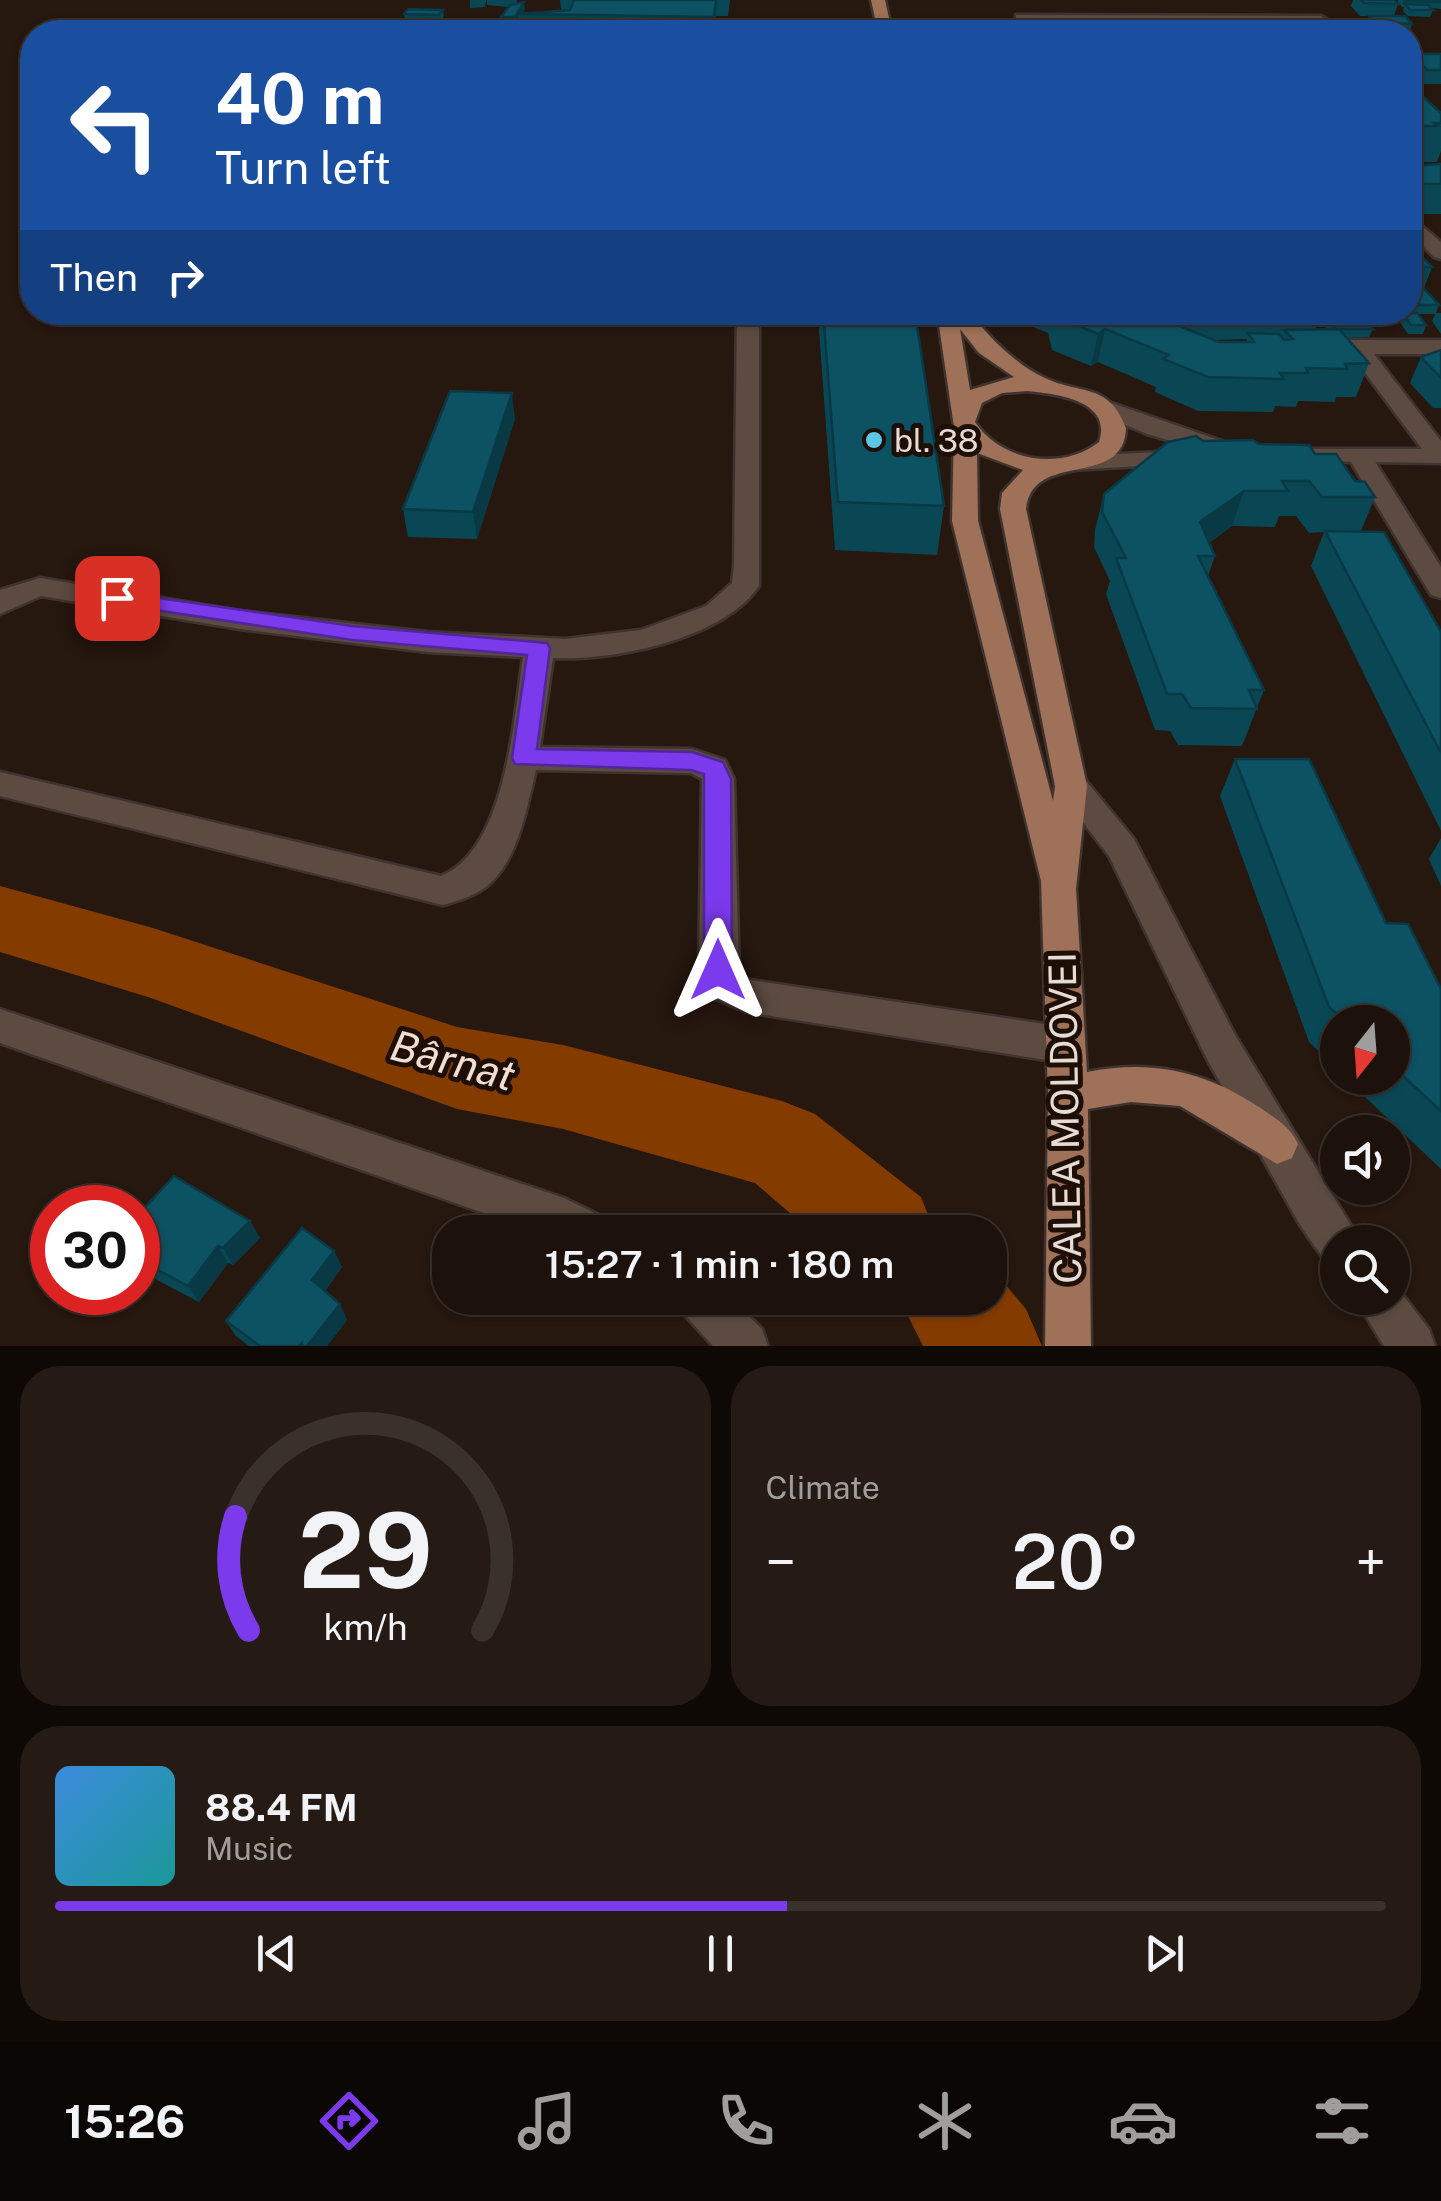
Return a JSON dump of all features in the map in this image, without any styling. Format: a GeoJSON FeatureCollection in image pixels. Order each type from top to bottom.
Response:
{"type":"FeatureCollection","features":[{"type":"Feature","properties":{"kind":"main road"},"geometry":{"type":"LineString","coordinates":[[950,325],[964,422],[975,441],[993,452],[1058,464],[1095,457],[1109,446],[1115,433],[1112,420],[1100,406],[1061,388],[1015,384],[978,394],[966,404],[964,422],[965,520],[1058,889]]}},
{"type":"Feature","properties":{"kind":"main road"},"geometry":{"type":"LineString","coordinates":[[967,325],[986,348],[1038,384]]}},
{"type":"Feature","properties":{"kind":"main road"},"geometry":{"type":"LineString","coordinates":[[1058,464],[1015,493],[1014,526],[1071,786],[1058,889]]}},
{"type":"Feature","properties":{"kind":"main road"},"geometry":{"type":"LineString","coordinates":[[995,648],[1030,678],[1044,753],[1071,786]]}},
{"type":"Feature","properties":{"kind":"main road","name":"CALEA MOLDOVEI"},"geometry":{"type":"LineString","coordinates":[[1058,889],[1068,1094],[1068,1346]]}},
{"type":"Feature","properties":{"kind":"main road"},"geometry":{"type":"LineString","coordinates":[[1068,1094],[1123,1082],[1169,1085],[1217,1100],[1277,1144]]}},
{"type":"Feature","properties":{"kind":"street"},"geometry":{"type":"LineString","coordinates":[[1307,4],[1322,20]]}},
{"type":"Feature","properties":{"kind":"street"},"geometry":{"type":"LineString","coordinates":[[1022,20],[1018,12],[1322,20]]}},
{"type":"Feature","properties":{"kind":"street"},"geometry":{"type":"LineString","coordinates":[[1422,234],[1441,253]]}},
{"type":"Feature","properties":{"kind":"street"},"geometry":{"type":"LineString","coordinates":[[0,605],[3,599],[25,589],[40,587],[240,620],[427,642],[539,648],[646,640],[716,613],[745,586],[748,325]]}},
{"type":"Feature","properties":{"kind":"street"},"geometry":{"type":"LineString","coordinates":[[1282,347],[1441,347]]}},
{"type":"Feature","properties":{"kind":"street"},"geometry":{"type":"LineString","coordinates":[[1358,348],[1440,456]]}},
{"type":"Feature","properties":{"kind":"street"},"geometry":{"type":"LineString","coordinates":[[1058,464],[1236,454],[1100,406]]}},
{"type":"Feature","properties":{"kind":"street"},"geometry":{"type":"LineString","coordinates":[[1271,456],[1440,456]]}},
{"type":"Feature","properties":{"kind":"street"},"geometry":{"type":"LineString","coordinates":[[1360,457],[1441,589]]}},
{"type":"Feature","properties":{"kind":"street"},"geometry":{"type":"LineString","coordinates":[[0,784],[444,891],[477,874],[496,843],[524,758],[539,648]]}},
{"type":"Feature","properties":{"kind":"street"},"geometry":{"type":"LineString","coordinates":[[524,758],[692,761],[714,768],[718,779],[718,970],[724,986],[746,996],[1064,1045]]}},
{"type":"Feature","properties":{"kind":"street"},"geometry":{"type":"LineString","coordinates":[[1071,786],[1122,848],[1221,1046],[1328,1225]]}},
{"type":"Feature","properties":{"kind":"street"},"geometry":{"type":"LineString","coordinates":[[0,1026],[549,1215]]}},
{"type":"Feature","properties":{"kind":"street"},"geometry":{"type":"LineString","coordinates":[[716,1315],[745,1346]]}},
{"type":"Feature","properties":{"kind":"street"},"geometry":{"type":"LineString","coordinates":[[1390,1315],[1412,1346]]}},
{"type":"Feature","properties":{"kind":"building"},"geometry":{"type":"Polygon","coordinates":[[[574,0],[716,0],[714,17],[518,14],[570,10],[574,0]]]}},
{"type":"Feature","properties":{"kind":"building"},"geometry":{"type":"Polygon","coordinates":[[[1361,0],[1394,0],[1398,4],[1364,3],[1361,0]]]}},
{"type":"Feature","properties":{"kind":"building"},"geometry":{"type":"Polygon","coordinates":[[[524,2],[515,17],[501,17],[510,5],[524,2]]]}},
{"type":"Feature","properties":{"kind":"building"},"geometry":{"type":"Polygon","coordinates":[[[1405,4],[1428,5],[1433,10],[1410,10],[1405,4]]]}},
{"type":"Feature","properties":{"kind":"building"},"geometry":{"type":"Polygon","coordinates":[[[408,9],[443,10],[439,15],[404,14],[408,9]]]}},
{"type":"Feature","properties":{"kind":"building"},"geometry":{"type":"Polygon","coordinates":[[[1369,16],[1405,16],[1408,20],[1373,20],[1369,16]]]}},
{"type":"Feature","properties":{"kind":"building"},"geometry":{"type":"Polygon","coordinates":[[[1422,54],[1441,54],[1441,70],[1427,70],[1422,65],[1422,54]]]}},
{"type":"Feature","properties":{"kind":"building"},"geometry":{"type":"Polygon","coordinates":[[[1422,96],[1441,113],[1441,123],[1434,123],[1438,126],[1422,126],[1422,96]]]}},
{"type":"Feature","properties":{"kind":"building"},"geometry":{"type":"Polygon","coordinates":[[[1441,164],[1441,184],[1422,184],[1422,165],[1441,164]]]}},
{"type":"Feature","properties":{"kind":"building"},"geometry":{"type":"Polygon","coordinates":[[[1422,286],[1439,305],[1422,305],[1422,286]]]}},
{"type":"Feature","properties":{"kind":"building","name":"bl. 38"},"geometry":{"type":"Polygon","coordinates":[[[824,325],[917,325],[944,506],[838,502],[824,325]]]}},
{"type":"Feature","properties":{"kind":"building"},"geometry":{"type":"Polygon","coordinates":[[[1077,325],[1177,325],[1219,342],[1254,342],[1248,333],[1279,334],[1284,340],[1293,339],[1284,330],[1339,329],[1369,363],[1345,364],[1347,369],[1306,368],[1308,373],[1280,373],[1284,379],[1208,377],[1163,359],[1169,355],[1105,329],[1098,334],[1077,325]]]}},
{"type":"Feature","properties":{"kind":"building"},"geometry":{"type":"Polygon","coordinates":[[[1333,325],[1370,325],[1373,329],[1336,329],[1333,325]]]}},
{"type":"Feature","properties":{"kind":"building"},"geometry":{"type":"Polygon","coordinates":[[[1441,350],[1441,378],[1421,357],[1441,350]]]}},
{"type":"Feature","properties":{"kind":"building"},"geometry":{"type":"Polygon","coordinates":[[[450,391],[512,393],[473,512],[403,509],[450,391]]]}},
{"type":"Feature","properties":{"kind":"building"},"geometry":{"type":"Polygon","coordinates":[[[1196,436],[1203,441],[1309,445],[1315,454],[1336,454],[1355,481],[1365,482],[1375,497],[1322,497],[1309,481],[1282,481],[1288,491],[1244,491],[1200,522],[1215,556],[1198,556],[1264,690],[1249,690],[1257,709],[1191,708],[1182,694],[1167,694],[1116,558],[1126,558],[1102,512],[1104,494],[1168,442],[1196,436]]]}},
{"type":"Feature","properties":{"kind":"building"},"geometry":{"type":"Polygon","coordinates":[[[1325,531],[1384,532],[1441,632],[1441,753],[1325,531]]]}},
{"type":"Feature","properties":{"kind":"building"},"geometry":{"type":"Polygon","coordinates":[[[1235,759],[1309,759],[1386,923],[1408,924],[1441,989],[1441,1111],[1410,1083],[1410,1005],[1328,1005],[1235,759]]]}},
{"type":"Feature","properties":{"kind":"building"},"geometry":{"type":"Polygon","coordinates":[[[174,1176],[250,1221],[223,1248],[218,1246],[188,1286],[160,1271],[160,1191],[174,1176]]]}},
{"type":"Feature","properties":{"kind":"building"},"geometry":{"type":"Polygon","coordinates":[[[302,1228],[334,1251],[312,1280],[340,1304],[307,1346],[260,1346],[226,1321],[302,1228]]]}},
{"type":"Feature","properties":{"kind":"waterway","name":"Bârnat"},"geometry":{"type":"LineString","coordinates":[[0,919],[153,963],[457,1068],[563,1087],[782,1146],[865,1215]]}},
{"type":"Feature","properties":{"kind":"waterway","name":"Bârnat"},"geometry":{"type":"LineString","coordinates":[[964,1315],[989,1346]]}},
{"type":"Feature","properties":{"kind":"place","name":"bl. 38"},"geometry":{"type":"Point","coordinates":[874,440]}},
{"type":"Feature","properties":{"kind":"route"},"geometry":{"type":"LineString","coordinates":[[117,598],[240,620],[427,642],[539,648],[524,758],[692,761],[714,768],[718,779],[718,970]]}}]}
